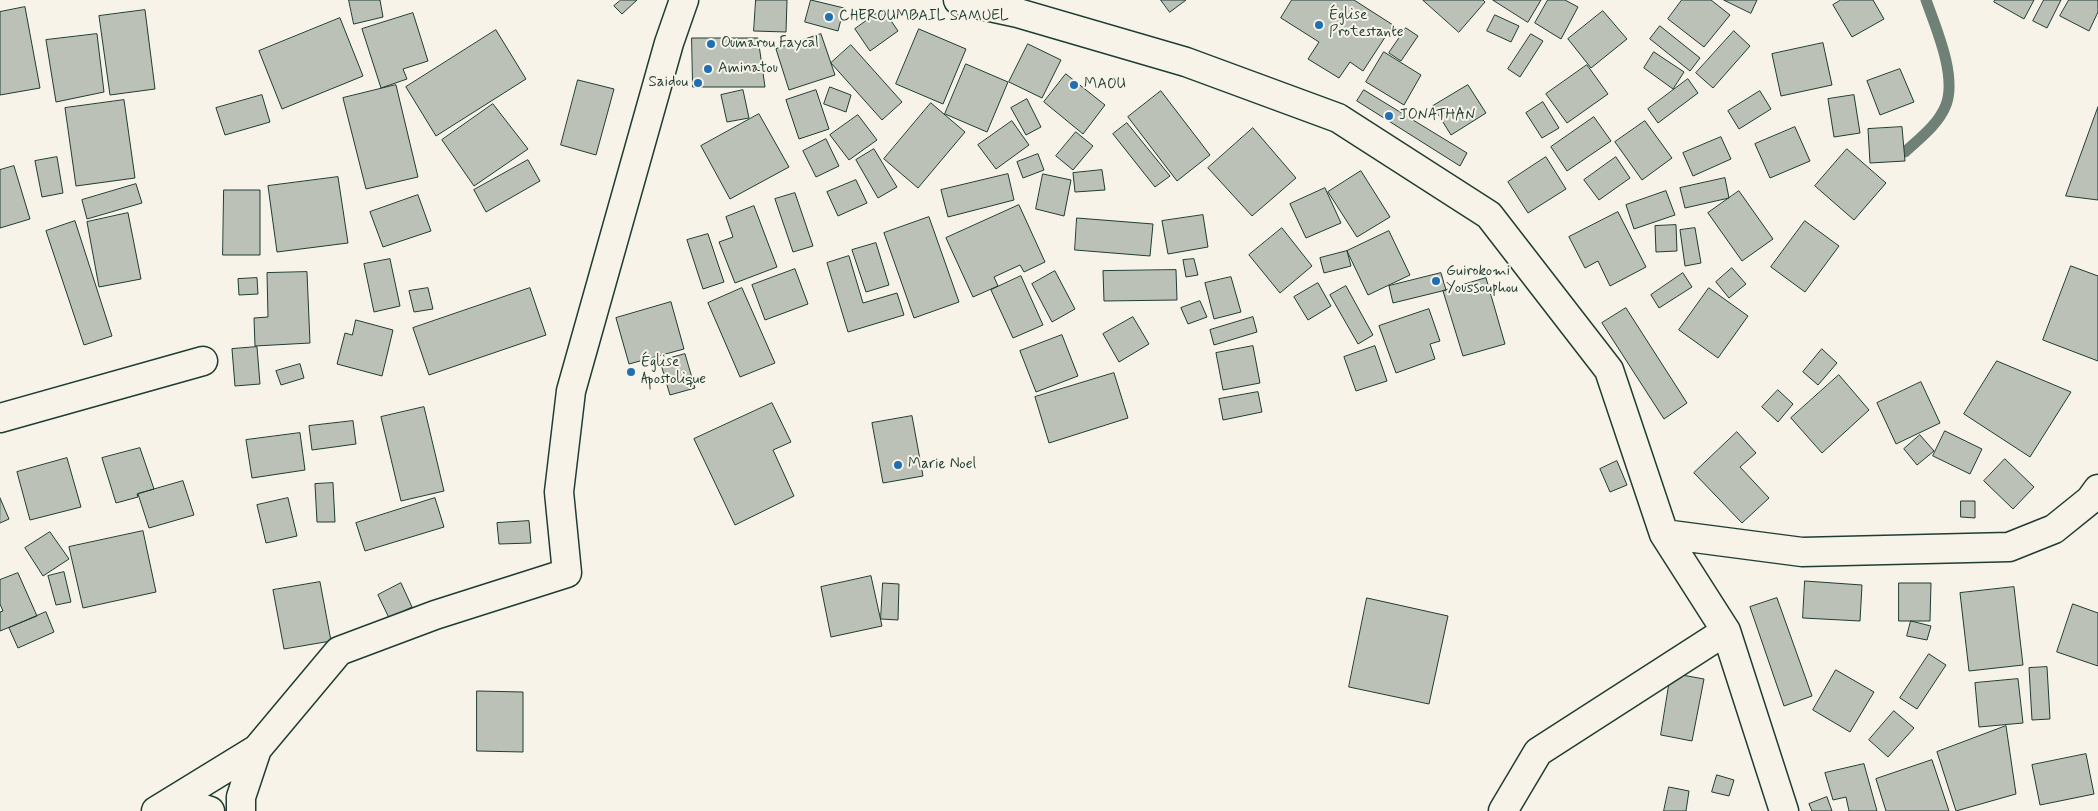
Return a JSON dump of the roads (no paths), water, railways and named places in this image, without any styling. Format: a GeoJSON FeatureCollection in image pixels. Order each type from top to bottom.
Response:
{"type":"FeatureCollection","features":[{"type":"Feature","properties":{"kind":"street"},"geometry":{"type":"LineString","coordinates":[[156,811],[257,749],[340,651],[435,615],[567,573],[559,492],[572,391],[669,43],[684,0]]}},
{"type":"Feature","properties":{"kind":"street"},"geometry":{"type":"LineString","coordinates":[[958,0],[1018,14],[1186,62],[1338,118],[1489,215],[1609,370],[1664,534],[1726,631],[1784,811]]}},
{"type":"Feature","properties":{"kind":"street"},"geometry":{"type":"LineString","coordinates":[[0,418],[203,361]]}},
{"type":"Feature","properties":{"kind":"street"},"geometry":{"type":"LineString","coordinates":[[1664,534],[1802,552],[2009,547],[2054,529],[2090,500],[2098,489]]}},
{"type":"Feature","properties":{"kind":"street"},"geometry":{"type":"LineString","coordinates":[[1503,811],[1538,752],[1726,631]]}},
{"type":"Feature","properties":{"kind":"street"},"geometry":{"type":"LineString","coordinates":[[241,811],[241,797],[257,749]]}},
{"type":"Feature","properties":{"kind":"street"},"geometry":{"type":"LineString","coordinates":[[175,811],[180,801],[210,811]]}},
{"type":"Feature","properties":{"kind":"waterway"},"geometry":{"type":"LineString","coordinates":[[1905,152],[1938,119],[1946,105],[1949,93],[1949,80],[1944,52],[1926,0]]}},
{"type":"Feature","properties":{"kind":"place","name":"CHEROUMBAIL SAMUEL"},"geometry":{"type":"Point","coordinates":[829,17]}},
{"type":"Feature","properties":{"kind":"place","name":"Église Protestante"},"geometry":{"type":"Point","coordinates":[1319,25]}},
{"type":"Feature","properties":{"kind":"place","name":"Oumarou Faycal"},"geometry":{"type":"Point","coordinates":[711,44]}},
{"type":"Feature","properties":{"kind":"place","name":"Aminatou"},"geometry":{"type":"Point","coordinates":[708,69]}},
{"type":"Feature","properties":{"kind":"place","name":"Saidou"},"geometry":{"type":"Point","coordinates":[698,83]}},
{"type":"Feature","properties":{"kind":"place","name":"MAOU"},"geometry":{"type":"Point","coordinates":[1074,85]}},
{"type":"Feature","properties":{"kind":"place","name":"JONATHAN"},"geometry":{"type":"Point","coordinates":[1389,116]}},
{"type":"Feature","properties":{"kind":"place","name":"Guirokomi Youssouphou"},"geometry":{"type":"Point","coordinates":[1436,281]}},
{"type":"Feature","properties":{"kind":"place","name":"Église Apostolique"},"geometry":{"type":"Point","coordinates":[631,372]}},
{"type":"Feature","properties":{"kind":"place","name":"Marie Noel"},"geometry":{"type":"Point","coordinates":[898,465]}}]}
